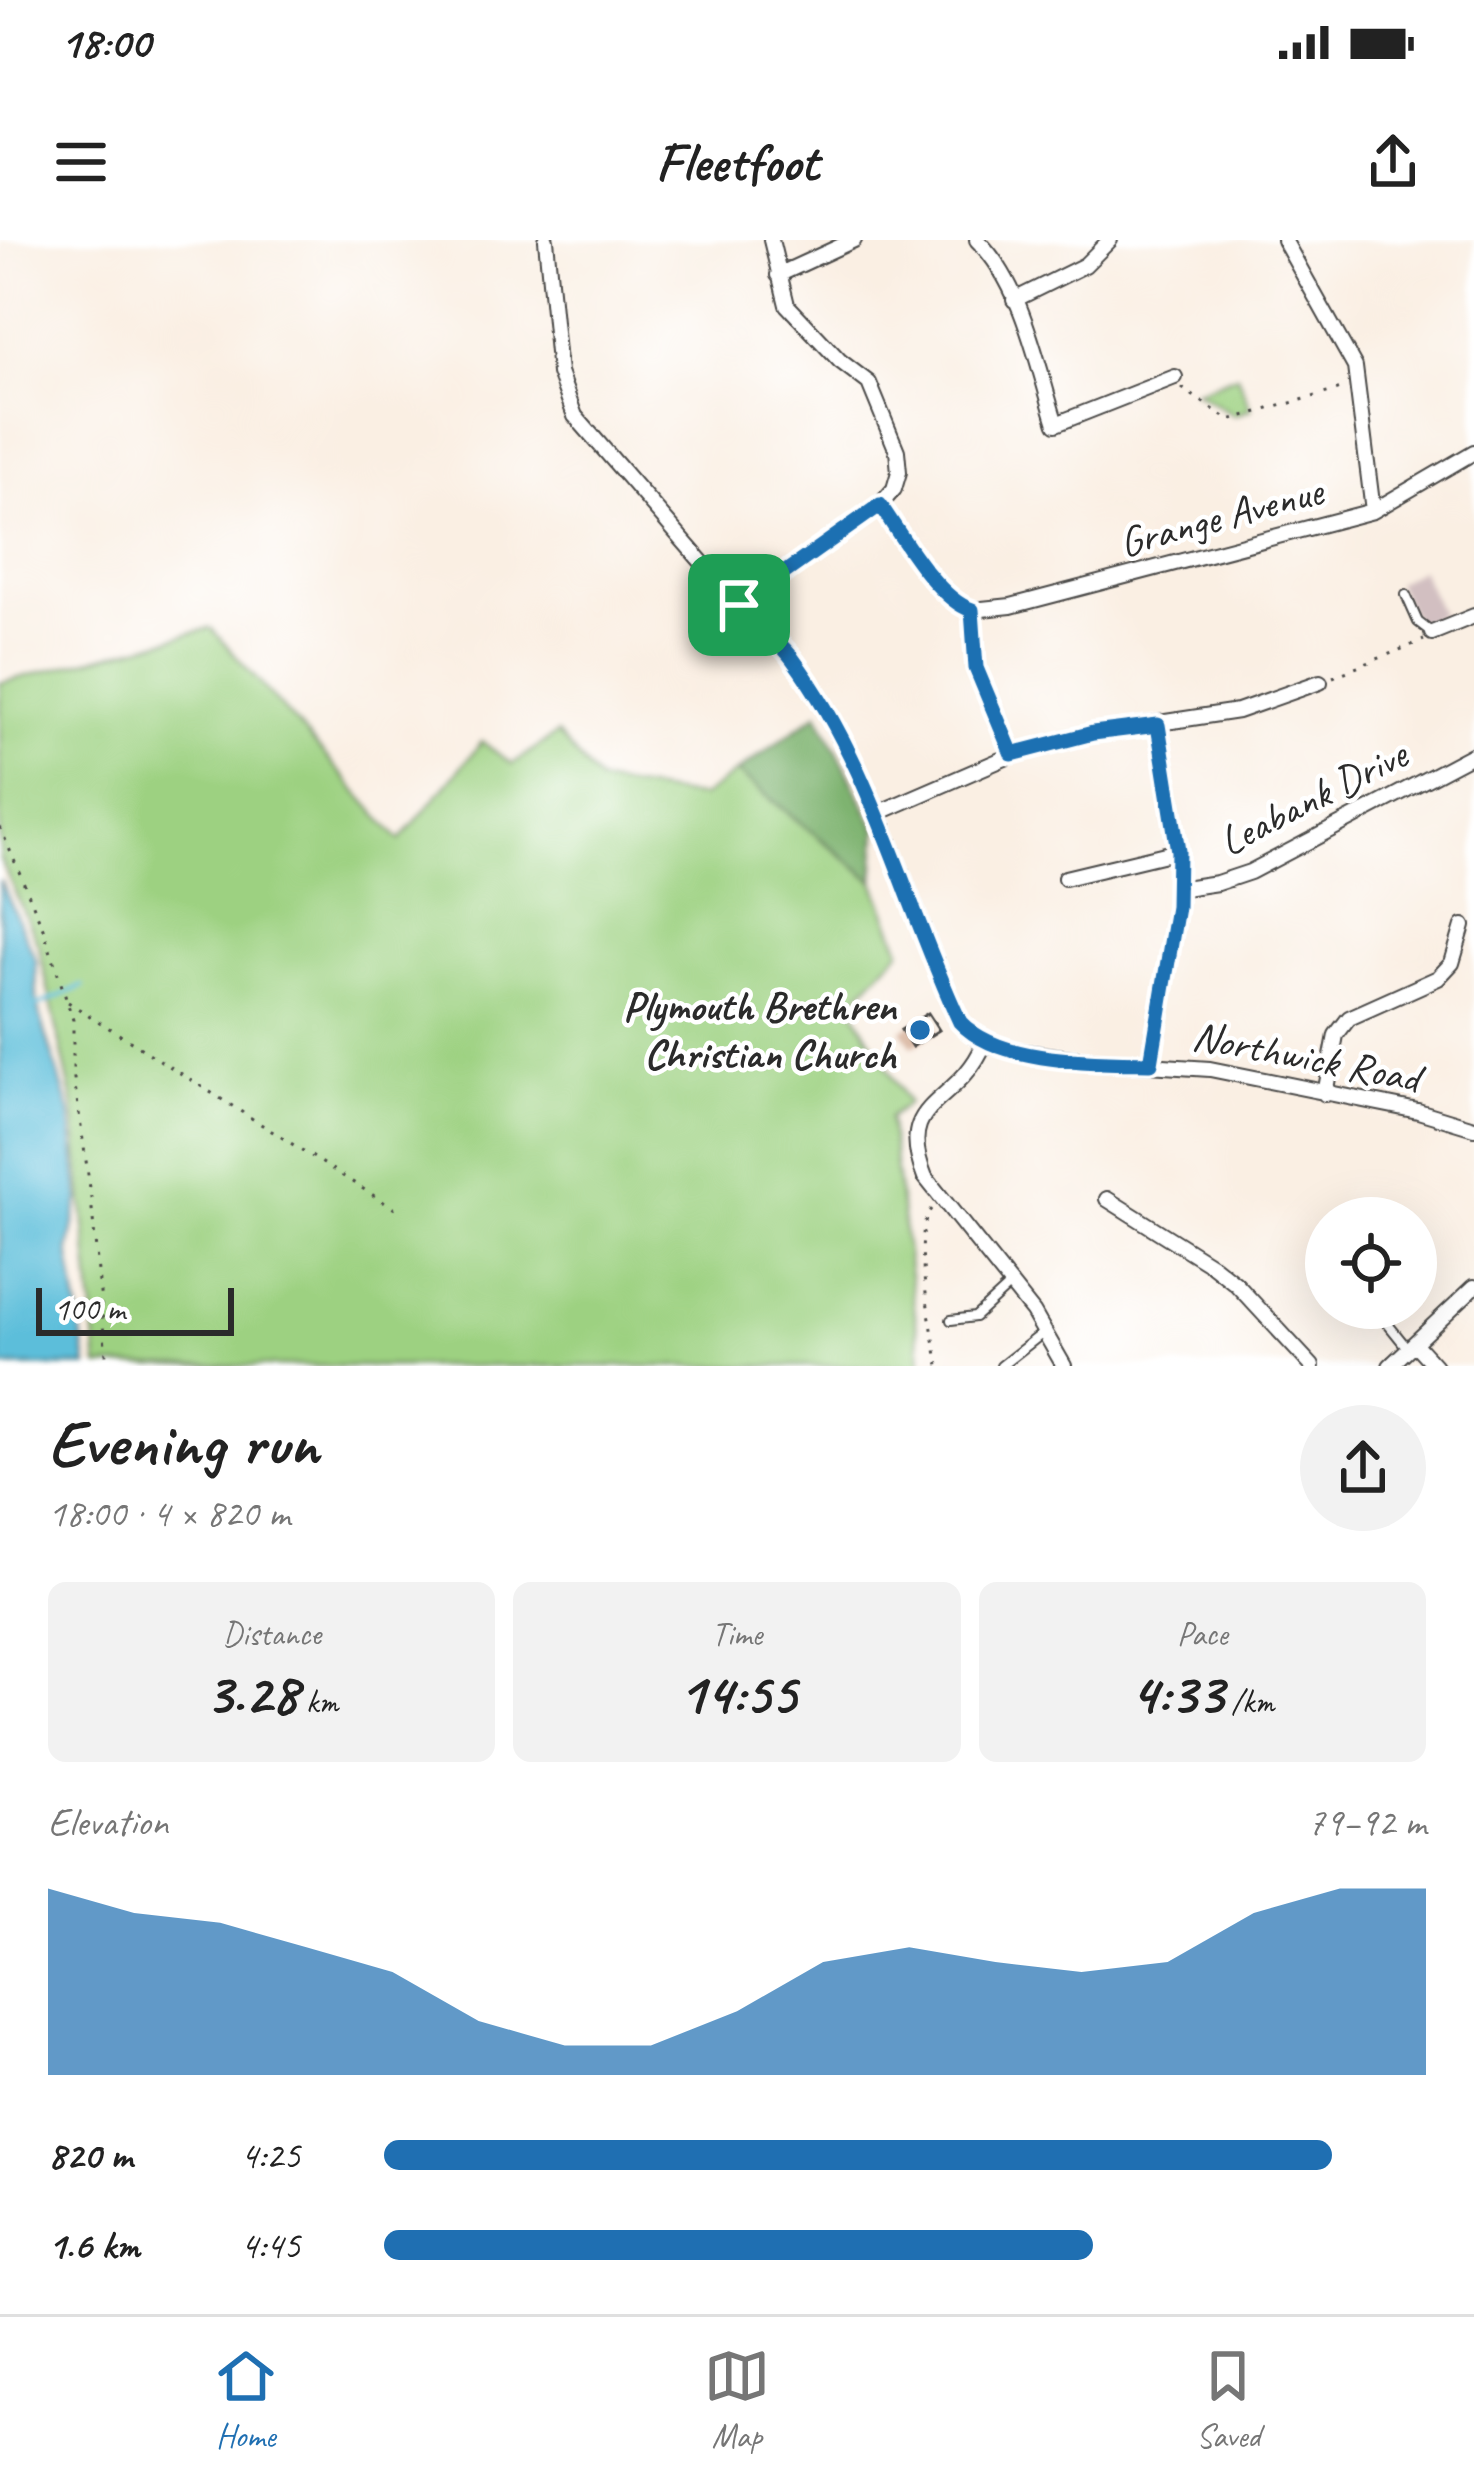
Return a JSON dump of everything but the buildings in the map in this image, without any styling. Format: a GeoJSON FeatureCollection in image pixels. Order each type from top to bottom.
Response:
{"type":"FeatureCollection","features":[{"type":"Feature","properties":{"kind":"street"},"geometry":{"type":"LineString","coordinates":[[546,240],[560,373],[575,416],[739,605],[789,654],[825,708],[878,813],[955,1012],[984,1044],[967,1076],[932,1103],[918,1122],[917,1157],[940,1198],[1011,1284],[1064,1366]]}},
{"type":"Feature","properties":{"kind":"street"},"geometry":{"type":"LineString","coordinates":[[739,605],[880,505],[894,489],[898,472],[897,451],[869,383],[840,361],[787,305],[771,240]]}},
{"type":"Feature","properties":{"kind":"street"},"geometry":{"type":"LineString","coordinates":[[778,275],[854,240]]}},
{"type":"Feature","properties":{"kind":"street"},"geometry":{"type":"LineString","coordinates":[[977,240],[991,253],[1014,300],[1056,424],[1175,377]]}},
{"type":"Feature","properties":{"kind":"street"},"geometry":{"type":"LineString","coordinates":[[1014,300],[1085,265],[1110,240]]}},
{"type":"Feature","properties":{"kind":"street"},"geometry":{"type":"LineString","coordinates":[[1284,240],[1351,356],[1373,511]]}},
{"type":"Feature","properties":{"kind":"street","name":"Grange Avenue"},"geometry":{"type":"LineString","coordinates":[[972,610],[1011,607],[1373,511],[1474,452]]}},
{"type":"Feature","properties":{"kind":"street"},"geometry":{"type":"LineString","coordinates":[[880,505],[926,571],[963,608],[972,610],[976,668],[1012,754]]}},
{"type":"Feature","properties":{"kind":"street"},"geometry":{"type":"LineString","coordinates":[[1432,633],[1474,616]]}},
{"type":"Feature","properties":{"kind":"street"},"geometry":{"type":"LineString","coordinates":[[878,813],[1012,754],[1093,733],[1238,711],[1320,682]]}},
{"type":"Feature","properties":{"kind":"street"},"geometry":{"type":"LineString","coordinates":[[1151,1063],[1177,889],[1178,851],[1158,725]]}},
{"type":"Feature","properties":{"kind":"street","name":"Leabank Drive"},"geometry":{"type":"LineString","coordinates":[[1177,889],[1250,872],[1474,754]]}},
{"type":"Feature","properties":{"kind":"street"},"geometry":{"type":"LineString","coordinates":[[1065,878],[1178,851]]}},
{"type":"Feature","properties":{"kind":"street"},"geometry":{"type":"LineString","coordinates":[[1325,1094],[1336,1035],[1349,1018],[1438,978],[1452,963],[1463,926]]}},
{"type":"Feature","properties":{"kind":"street","name":"Northwick Road"},"geometry":{"type":"LineString","coordinates":[[984,1044],[1102,1062],[1210,1069],[1418,1111],[1474,1128]]}},
{"type":"Feature","properties":{"kind":"street"},"geometry":{"type":"LineString","coordinates":[[1107,1199],[1213,1264],[1312,1366]]}},
{"type":"Feature","properties":{"kind":"street"},"geometry":{"type":"LineString","coordinates":[[1390,1366],[1474,1287]]}},
{"type":"Feature","properties":{"kind":"street"},"geometry":{"type":"LineString","coordinates":[[1412,1347],[1435,1366]]}},
{"type":"Feature","properties":{"kind":"lane"},"geometry":{"type":"LineString","coordinates":[[1406,595],[1418,622],[1432,633]]}},
{"type":"Feature","properties":{"kind":"lane"},"geometry":{"type":"LineString","coordinates":[[951,1320],[975,1317],[1011,1284]]}},
{"type":"Feature","properties":{"kind":"lane"},"geometry":{"type":"LineString","coordinates":[[1395,1329],[1412,1347]]}},
{"type":"Feature","properties":{"kind":"lane"},"geometry":{"type":"LineString","coordinates":[[1001,1366],[1044,1332]]}},
{"type":"Feature","properties":{"kind":"path"},"geometry":{"type":"LineString","coordinates":[[1175,377],[1178,386],[1229,420],[1358,386]]}},
{"type":"Feature","properties":{"kind":"path"},"geometry":{"type":"LineString","coordinates":[[1320,682],[1432,633]]}},
{"type":"Feature","properties":{"kind":"path"},"geometry":{"type":"LineString","coordinates":[[0,827],[43,928],[73,1020],[73,1072],[107,1366]]}},
{"type":"Feature","properties":{"kind":"path"},"geometry":{"type":"LineString","coordinates":[[67,1001],[398,1211]]}},
{"type":"Feature","properties":{"kind":"path"},"geometry":{"type":"LineString","coordinates":[[939,1366],[922,1229],[940,1198]]}},
{"type":"Feature","properties":{"kind":"shaded area"},"geometry":{"type":"Polygon","coordinates":[[[1421,569],[1441,614],[1417,624],[1396,583],[1421,569]]]}},
{"type":"Feature","properties":{"kind":"green space"},"geometry":{"type":"Polygon","coordinates":[[[1237,375],[1251,409],[1234,415],[1195,391],[1237,375]]]}},
{"type":"Feature","properties":{"kind":"green space"},"geometry":{"type":"Polygon","coordinates":[[[211,628],[400,840],[482,742],[512,764],[557,734],[599,782],[702,797],[737,772],[874,881],[901,950],[850,1004],[908,1103],[889,1118],[922,1366],[98,1366],[74,1107],[39,947],[0,859],[0,683],[211,628]]]}},
{"type":"Feature","properties":{"kind":"green space"},"geometry":{"type":"Polygon","coordinates":[[[818,713],[877,830],[874,881],[737,772],[818,713]]]}},
{"type":"Feature","properties":{"kind":"water"},"geometry":{"type":"Polygon","coordinates":[[[0,880],[36,960],[37,1006],[70,1111],[79,1199],[69,1250],[87,1366],[0,1366],[0,880]]]}},
{"type":"Feature","properties":{"kind":"waterway"},"geometry":{"type":"LineString","coordinates":[[37,1006],[83,986]]}},
{"type":"Feature","properties":{"kind":"place","name":"Plymouth Brethren Christian Church"},"geometry":{"type":"Point","coordinates":[920,1030]}},
{"type":"Feature","properties":{"kind":"route"},"geometry":{"type":"LineString","coordinates":[[880,505],[926,571],[963,608],[972,610],[976,668],[1012,754],[1093,733],[1158,725],[1175,819],[1177,907],[1151,1063],[1010,1050],[984,1044],[968,1031],[960,1022],[878,813],[825,708],[789,654],[739,605],[880,505]]}}]}
